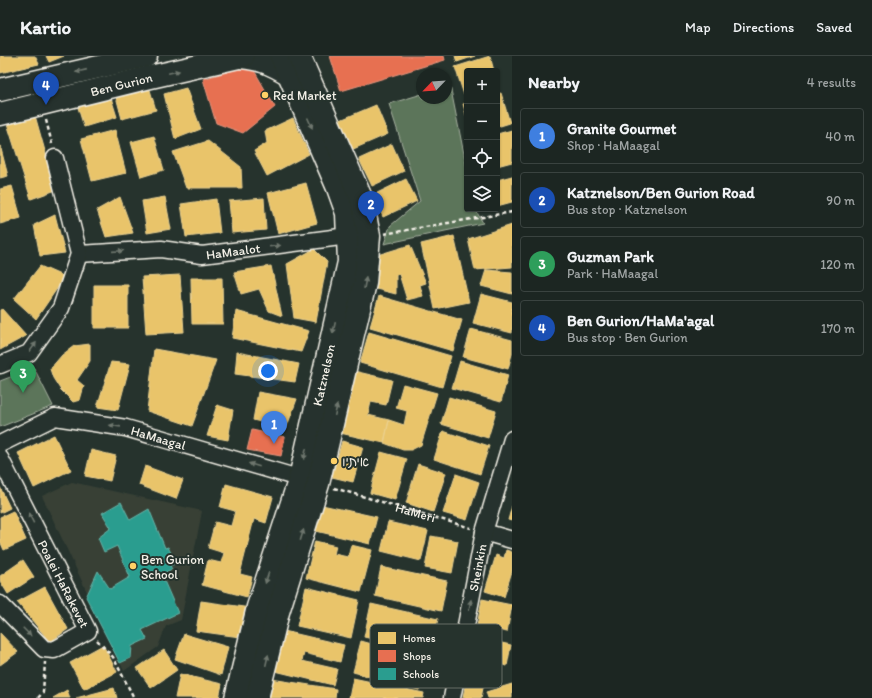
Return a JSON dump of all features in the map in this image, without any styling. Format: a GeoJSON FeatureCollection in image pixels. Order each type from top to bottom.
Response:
{"type":"FeatureCollection","features":[{"type":"Feature","properties":{"kind":"street","name":"Ben Gurion"},"geometry":{"type":"LineString","coordinates":[[0,114],[242,56],[257,58],[268,62],[296,62]]}},
{"type":"Feature","properties":{"kind":"street","name":"Ben Gurion"},"geometry":{"type":"LineString","coordinates":[[0,90],[141,57]]}},
{"type":"Feature","properties":{"kind":"street","name":"Katznelson"},"geometry":{"type":"LineString","coordinates":[[258,698],[309,481],[365,283],[370,236],[362,200],[296,62]]}},
{"type":"Feature","properties":{"kind":"street","name":"Katznelson"},"geometry":{"type":"LineString","coordinates":[[236,698],[258,607],[309,481],[349,262],[347,213],[296,62]]}},
{"type":"Feature","properties":{"kind":"street"},"geometry":{"type":"LineString","coordinates":[[0,366],[29,353],[34,347],[61,308],[79,254],[56,158]]}},
{"type":"Feature","properties":{"kind":"street"},"geometry":{"type":"LineString","coordinates":[[348,236],[356,220],[362,200]]}},
{"type":"Feature","properties":{"kind":"street","name":"HaMaalot"},"geometry":{"type":"LineString","coordinates":[[79,254],[161,249],[202,255],[348,236]]}},
{"type":"Feature","properties":{"kind":"street","name":"HaMaagal"},"geometry":{"type":"LineString","coordinates":[[0,444],[55,417],[126,428],[309,481]]}},
{"type":"Feature","properties":{"kind":"street","name":"Sheinkin"},"geometry":{"type":"LineString","coordinates":[[466,624],[484,532],[512,439]]}},
{"type":"Feature","properties":{"kind":"street","name":"Poalei HaRakevet"},"geometry":{"type":"LineString","coordinates":[[0,458],[88,631],[54,650],[44,649],[0,604]]}},
{"type":"Feature","properties":{"kind":"street"},"geometry":{"type":"LineString","coordinates":[[484,532],[512,540]]}},
{"type":"Feature","properties":{"kind":"street","name":"Sheinkin"},"geometry":{"type":"LineString","coordinates":[[452,698],[454,688]]}},
{"type":"Feature","properties":{"kind":"path"},"geometry":{"type":"LineString","coordinates":[[42,104],[56,158]]}},
{"type":"Feature","properties":{"kind":"path"},"geometry":{"type":"LineString","coordinates":[[370,236],[512,212]]}},
{"type":"Feature","properties":{"kind":"path","name":"HaMeri"},"geometry":{"type":"LineString","coordinates":[[309,481],[484,532]]}},
{"type":"Feature","properties":{"kind":"path"},"geometry":{"type":"LineString","coordinates":[[88,631],[113,657],[134,698]]}},
{"type":"Feature","properties":{"kind":"path"},"geometry":{"type":"LineString","coordinates":[[38,698],[43,692],[46,660]]}},
{"type":"Feature","properties":{"kind":"shaded area","name":"Ben Gurion School"},"geometry":{"type":"Polygon","coordinates":[[[72,482],[202,511],[181,620],[166,626],[158,647],[124,671],[42,496],[72,482]]]}},
{"type":"Feature","properties":{"kind":"green space"},"geometry":{"type":"Polygon","coordinates":[[[452,95],[464,154],[464,212],[477,212],[483,223],[384,244],[390,226],[420,201],[389,104],[416,96],[416,104],[452,104],[452,95]]]}},
{"type":"Feature","properties":{"kind":"green space"},"geometry":{"type":"Polygon","coordinates":[[[34,368],[53,406],[0,427],[0,381],[34,368]]]}},
{"type":"Feature","properties":{"kind":"building: Homes"},"geometry":{"type":"Polygon","coordinates":[[[0,56],[35,56],[39,64],[0,73],[0,56]]]}},
{"type":"Feature","properties":{"kind":"building: Homes"},"geometry":{"type":"Polygon","coordinates":[[[46,56],[64,56],[49,62],[46,56]]]}},
{"type":"Feature","properties":{"kind":"building: Homes"},"geometry":{"type":"Polygon","coordinates":[[[455,56],[475,56],[457,62],[455,56]]]}},
{"type":"Feature","properties":{"kind":"building: Homes"},"geometry":{"type":"Polygon","coordinates":[[[490,56],[493,68],[464,68],[464,95],[455,67],[490,56]]]}},
{"type":"Feature","properties":{"kind":"building: Homes"},"geometry":{"type":"Polygon","coordinates":[[[147,80],[156,110],[122,119],[114,89],[147,80]]]}},
{"type":"Feature","properties":{"kind":"building: Homes"},"geometry":{"type":"Polygon","coordinates":[[[108,88],[117,117],[84,127],[75,98],[108,88]]]}},
{"type":"Feature","properties":{"kind":"building: Homes"},"geometry":{"type":"Polygon","coordinates":[[[186,88],[201,129],[175,139],[164,94],[186,88]]]}},
{"type":"Feature","properties":{"kind":"building: Homes"},"geometry":{"type":"Polygon","coordinates":[[[500,93],[510,123],[500,126],[500,104],[500,93]]]}},
{"type":"Feature","properties":{"kind":"building: Homes"},"geometry":{"type":"Polygon","coordinates":[[[376,105],[388,134],[351,150],[338,121],[376,105]]]}},
{"type":"Feature","properties":{"kind":"building: Homes"},"geometry":{"type":"Polygon","coordinates":[[[34,112],[56,190],[31,199],[5,117],[34,112]]]}},
{"type":"Feature","properties":{"kind":"building: Homes"},"geometry":{"type":"Polygon","coordinates":[[[293,118],[309,154],[267,176],[254,151],[267,143],[265,131],[293,118]]]}},
{"type":"Feature","properties":{"kind":"building: Homes"},"geometry":{"type":"Polygon","coordinates":[[[115,130],[126,173],[92,181],[81,139],[115,130]]]}},
{"type":"Feature","properties":{"kind":"building: Homes"},"geometry":{"type":"Polygon","coordinates":[[[512,130],[512,162],[500,165],[500,140],[500,133],[512,130]]]}},
{"type":"Feature","properties":{"kind":"building: Homes"},"geometry":{"type":"Polygon","coordinates":[[[154,136],[164,170],[141,177],[131,142],[154,136]]]}},
{"type":"Feature","properties":{"kind":"building: Homes"},"geometry":{"type":"Polygon","coordinates":[[[208,141],[241,167],[242,188],[186,188],[173,152],[208,141]]]}},
{"type":"Feature","properties":{"kind":"building: Homes"},"geometry":{"type":"Polygon","coordinates":[[[392,144],[404,171],[372,186],[359,159],[392,144]]]}},
{"type":"Feature","properties":{"kind":"building: Homes"},"geometry":{"type":"Polygon","coordinates":[[[0,145],[8,176],[0,178],[0,145]]]}},
{"type":"Feature","properties":{"kind":"building: Homes"},"geometry":{"type":"Polygon","coordinates":[[[512,176],[512,202],[500,205],[500,179],[512,176]]]}},
{"type":"Feature","properties":{"kind":"building: Homes"},"geometry":{"type":"Polygon","coordinates":[[[406,179],[417,201],[383,217],[373,195],[406,179]]]}},
{"type":"Feature","properties":{"kind":"building: Homes"},"geometry":{"type":"Polygon","coordinates":[[[306,183],[317,223],[278,234],[268,193],[306,183]]]}},
{"type":"Feature","properties":{"kind":"building: Homes"},"geometry":{"type":"Polygon","coordinates":[[[12,186],[21,218],[0,224],[0,189],[12,186]]]}},
{"type":"Feature","properties":{"kind":"building: Homes"},"geometry":{"type":"Polygon","coordinates":[[[120,197],[133,233],[106,237],[97,210],[120,197]]]}},
{"type":"Feature","properties":{"kind":"building: Homes"},"geometry":{"type":"Polygon","coordinates":[[[165,197],[171,229],[147,233],[142,201],[165,197]]]}},
{"type":"Feature","properties":{"kind":"building: Homes"},"geometry":{"type":"Polygon","coordinates":[[[264,198],[266,230],[232,233],[229,201],[264,198]]]}},
{"type":"Feature","properties":{"kind":"building: Homes"},"geometry":{"type":"Polygon","coordinates":[[[216,199],[220,233],[186,237],[181,204],[216,199]]]}},
{"type":"Feature","properties":{"kind":"building: Homes"},"geometry":{"type":"Polygon","coordinates":[[[55,215],[65,253],[40,256],[34,225],[55,215]]]}},
{"type":"Feature","properties":{"kind":"building: Homes"},"geometry":{"type":"Polygon","coordinates":[[[512,225],[512,267],[475,270],[468,239],[512,225]]]}},
{"type":"Feature","properties":{"kind":"building: Homes"},"geometry":{"type":"Polygon","coordinates":[[[454,236],[469,302],[435,309],[421,244],[454,236]]]}},
{"type":"Feature","properties":{"kind":"building: Homes"},"geometry":{"type":"Polygon","coordinates":[[[410,245],[426,283],[420,285],[423,296],[407,300],[399,274],[396,275],[396,294],[372,288],[374,256],[410,245]]]}},
{"type":"Feature","properties":{"kind":"building: Homes"},"geometry":{"type":"Polygon","coordinates":[[[314,249],[327,262],[316,322],[294,318],[287,264],[314,249]]]}},
{"type":"Feature","properties":{"kind":"building: Homes"},"geometry":{"type":"Polygon","coordinates":[[[40,266],[65,277],[36,319],[14,299],[40,266]]]}},
{"type":"Feature","properties":{"kind":"building: Homes"},"geometry":{"type":"Polygon","coordinates":[[[271,266],[282,316],[269,311],[259,289],[241,294],[234,272],[271,266]]]}},
{"type":"Feature","properties":{"kind":"building: Homes"},"geometry":{"type":"Polygon","coordinates":[[[486,270],[512,272],[512,294],[481,286],[486,270]]]}},
{"type":"Feature","properties":{"kind":"building: Homes"},"geometry":{"type":"Polygon","coordinates":[[[180,275],[184,332],[146,334],[142,277],[180,275]]]}},
{"type":"Feature","properties":{"kind":"building: Homes"},"geometry":{"type":"Polygon","coordinates":[[[191,278],[222,278],[223,324],[192,324],[191,278]]]}},
{"type":"Feature","properties":{"kind":"building: Homes"},"geometry":{"type":"Polygon","coordinates":[[[94,285],[128,285],[128,328],[94,328],[94,285]]]}},
{"type":"Feature","properties":{"kind":"building: Homes"},"geometry":{"type":"Polygon","coordinates":[[[481,294],[512,302],[512,333],[473,323],[481,294]]]}},
{"type":"Feature","properties":{"kind":"building: Homes"},"geometry":{"type":"Polygon","coordinates":[[[379,296],[462,320],[453,351],[370,327],[379,296]]]}},
{"type":"Feature","properties":{"kind":"building: Homes"},"geometry":{"type":"Polygon","coordinates":[[[2,309],[26,336],[0,350],[0,310],[2,309]]]}},
{"type":"Feature","properties":{"kind":"building: Homes"},"geometry":{"type":"Polygon","coordinates":[[[236,311],[309,331],[301,352],[232,338],[236,311]]]}},
{"type":"Feature","properties":{"kind":"building: Homes"},"geometry":{"type":"Polygon","coordinates":[[[471,329],[512,340],[512,354],[508,369],[463,357],[471,329]]]}},
{"type":"Feature","properties":{"kind":"building: Homes"},"geometry":{"type":"Polygon","coordinates":[[[369,332],[451,356],[442,387],[360,363],[369,332]]]}},
{"type":"Feature","properties":{"kind":"building: Homes"},"geometry":{"type":"Polygon","coordinates":[[[90,344],[90,361],[77,380],[84,386],[80,400],[73,402],[60,389],[53,378],[50,369],[62,355],[74,346],[90,344]]]}},
{"type":"Feature","properties":{"kind":"building: Homes"},"geometry":{"type":"Polygon","coordinates":[[[154,349],[216,360],[192,426],[147,411],[154,349]]]}},
{"type":"Feature","properties":{"kind":"building: Homes"},"geometry":{"type":"Polygon","coordinates":[[[237,352],[299,364],[295,382],[235,374],[237,352]]]}},
{"type":"Feature","properties":{"kind":"building: Homes"},"geometry":{"type":"Polygon","coordinates":[[[460,361],[508,375],[501,402],[452,388],[460,361]]]}},
{"type":"Feature","properties":{"kind":"building: Homes"},"geometry":{"type":"Polygon","coordinates":[[[111,362],[130,364],[118,410],[97,407],[111,362]]]}},
{"type":"Feature","properties":{"kind":"building: Homes"},"geometry":{"type":"Polygon","coordinates":[[[354,371],[392,380],[386,405],[371,402],[368,415],[389,420],[384,443],[340,433],[354,371]]]}},
{"type":"Feature","properties":{"kind":"building: Homes"},"geometry":{"type":"Polygon","coordinates":[[[403,384],[437,393],[421,445],[411,450],[403,450],[384,443],[389,420],[404,425],[407,411],[396,408],[403,384]]]}},
{"type":"Feature","properties":{"kind":"building: Homes"},"geometry":{"type":"Polygon","coordinates":[[[258,392],[297,399],[286,429],[253,420],[258,392]]]}},
{"type":"Feature","properties":{"kind":"building: Homes"},"geometry":{"type":"Polygon","coordinates":[[[449,397],[496,411],[488,438],[441,424],[449,397]]]}},
{"type":"Feature","properties":{"kind":"building: Homes"},"geometry":{"type":"Polygon","coordinates":[[[217,405],[233,410],[228,440],[207,436],[217,405]]]}},
{"type":"Feature","properties":{"kind":"building: Homes"},"geometry":{"type":"Polygon","coordinates":[[[443,431],[489,446],[480,474],[434,459],[443,431]]]}},
{"type":"Feature","properties":{"kind":"building: Homes"},"geometry":{"type":"Polygon","coordinates":[[[54,435],[71,470],[34,488],[18,453],[54,435]]]}},
{"type":"Feature","properties":{"kind":"building: Homes"},"geometry":{"type":"Polygon","coordinates":[[[342,441],[363,447],[353,482],[332,477],[342,441]]]}},
{"type":"Feature","properties":{"kind":"building: Homes"},"geometry":{"type":"Polygon","coordinates":[[[91,450],[116,456],[110,481],[85,476],[91,450]]]}},
{"type":"Feature","properties":{"kind":"building: Homes"},"geometry":{"type":"Polygon","coordinates":[[[381,452],[407,459],[395,500],[370,493],[381,452]]]}},
{"type":"Feature","properties":{"kind":"building: Homes"},"geometry":{"type":"Polygon","coordinates":[[[418,464],[446,473],[433,512],[406,503],[418,464]]]}},
{"type":"Feature","properties":{"kind":"building: Homes"},"geometry":{"type":"Polygon","coordinates":[[[145,466],[183,480],[176,499],[139,485],[145,466]]]}},
{"type":"Feature","properties":{"kind":"building: Homes"},"geometry":{"type":"Polygon","coordinates":[[[456,474],[479,482],[467,520],[443,513],[456,474]]]}},
{"type":"Feature","properties":{"kind":"building: Homes"},"geometry":{"type":"Polygon","coordinates":[[[226,484],[273,497],[266,523],[254,519],[240,574],[252,577],[247,597],[202,585],[208,560],[221,563],[224,553],[208,548],[215,522],[231,526],[235,511],[220,507],[226,484]]]}},
{"type":"Feature","properties":{"kind":"building: Homes"},"geometry":{"type":"Polygon","coordinates":[[[0,487],[10,508],[0,513],[0,487]]]}},
{"type":"Feature","properties":{"kind":"building: Homes"},"geometry":{"type":"Polygon","coordinates":[[[322,505],[377,517],[370,544],[316,531],[322,505]]]}},
{"type":"Feature","properties":{"kind":"building: Homes"},"geometry":{"type":"Polygon","coordinates":[[[512,506],[512,521],[508,520],[512,506]]]}},
{"type":"Feature","properties":{"kind":"building: Homes"},"geometry":{"type":"Polygon","coordinates":[[[13,511],[26,540],[4,550],[0,541],[0,517],[13,511]]]}},
{"type":"Feature","properties":{"kind":"building: Homes"},"geometry":{"type":"Polygon","coordinates":[[[388,522],[428,531],[421,561],[381,551],[388,522]]]}},
{"type":"Feature","properties":{"kind":"building: Homes"},"geometry":{"type":"Polygon","coordinates":[[[431,536],[458,541],[452,573],[425,568],[431,536]]]}},
{"type":"Feature","properties":{"kind":"building: Homes"},"geometry":{"type":"Polygon","coordinates":[[[315,541],[336,546],[334,554],[348,557],[351,545],[372,550],[361,592],[306,578],[315,541]]]}},
{"type":"Feature","properties":{"kind":"building: Homes"},"geometry":{"type":"Polygon","coordinates":[[[506,550],[512,552],[512,571],[504,597],[485,591],[496,555],[504,558],[506,550]]]}},
{"type":"Feature","properties":{"kind":"building: Homes"},"geometry":{"type":"Polygon","coordinates":[[[23,560],[34,577],[8,594],[0,581],[0,576],[23,560]]]}},
{"type":"Feature","properties":{"kind":"building: Homes"},"geometry":{"type":"Polygon","coordinates":[[[381,567],[447,581],[441,611],[375,596],[381,567]]]}},
{"type":"Feature","properties":{"kind":"building: Homes"},"geometry":{"type":"Polygon","coordinates":[[[45,587],[68,629],[50,642],[17,602],[45,587]]]}},
{"type":"Feature","properties":{"kind":"building: Homes"},"geometry":{"type":"Polygon","coordinates":[[[306,587],[359,600],[351,638],[297,626],[306,587]]]}},
{"type":"Feature","properties":{"kind":"building: Homes"},"geometry":{"type":"Polygon","coordinates":[[[482,599],[512,605],[507,632],[502,631],[502,624],[477,624],[482,599]]]}},
{"type":"Feature","properties":{"kind":"building: Homes"},"geometry":{"type":"Polygon","coordinates":[[[201,601],[251,608],[240,637],[196,631],[201,601]]]}},
{"type":"Feature","properties":{"kind":"building: Homes"},"geometry":{"type":"Polygon","coordinates":[[[371,604],[438,619],[437,624],[370,624],[370,638],[364,637],[371,604]]]}},
{"type":"Feature","properties":{"kind":"building: Homes"},"geometry":{"type":"Polygon","coordinates":[[[284,631],[344,645],[340,662],[304,653],[302,661],[337,669],[333,685],[275,671],[284,631]]]}},
{"type":"Feature","properties":{"kind":"building: Homes"},"geometry":{"type":"Polygon","coordinates":[[[0,633],[18,652],[0,665],[0,633]]]}},
{"type":"Feature","properties":{"kind":"building: Homes"},"geometry":{"type":"Polygon","coordinates":[[[184,634],[228,647],[221,675],[175,659],[184,634]]]}},
{"type":"Feature","properties":{"kind":"building: Homes"},"geometry":{"type":"Polygon","coordinates":[[[361,641],[370,643],[370,677],[353,672],[361,641]]]}},
{"type":"Feature","properties":{"kind":"building: Homes"},"geometry":{"type":"Polygon","coordinates":[[[502,643],[511,645],[507,666],[502,665],[502,643]]]}},
{"type":"Feature","properties":{"kind":"building: Homes"},"geometry":{"type":"Polygon","coordinates":[[[103,645],[117,672],[84,689],[70,663],[103,645]]]}},
{"type":"Feature","properties":{"kind":"building: Homes"},"geometry":{"type":"Polygon","coordinates":[[[164,650],[177,670],[151,688],[137,668],[164,650]]]}},
{"type":"Feature","properties":{"kind":"building: Homes"},"geometry":{"type":"Polygon","coordinates":[[[180,674],[222,684],[219,698],[175,698],[180,674]]]}},
{"type":"Feature","properties":{"kind":"building: Homes"},"geometry":{"type":"Polygon","coordinates":[[[353,678],[370,682],[370,688],[400,688],[424,693],[423,698],[349,698],[353,678]]]}},
{"type":"Feature","properties":{"kind":"building: Homes"},"geometry":{"type":"Polygon","coordinates":[[[271,679],[336,689],[335,698],[269,698],[271,679]]]}},
{"type":"Feature","properties":{"kind":"building: Homes"},"geometry":{"type":"Polygon","coordinates":[[[512,684],[512,698],[488,698],[486,692],[512,684]]]}},
{"type":"Feature","properties":{"kind":"building: Homes"},"geometry":{"type":"Polygon","coordinates":[[[114,688],[117,698],[76,698],[114,688]]]}},
{"type":"Feature","properties":{"kind":"building: Homes"},"geometry":{"type":"Polygon","coordinates":[[[465,688],[483,688],[481,698],[463,698],[465,688]]]}},
{"type":"Feature","properties":{"kind":"building: Homes"},"geometry":{"type":"Polygon","coordinates":[[[67,690],[70,698],[53,698],[67,690]]]}},
{"type":"Feature","properties":{"kind":"building: Shops"},"geometry":{"type":"Polygon","coordinates":[[[330,56],[444,56],[445,60],[341,91],[330,56]]]}},
{"type":"Feature","properties":{"kind":"building: Shops"},"geometry":{"type":"Polygon","coordinates":[[[251,65],[275,107],[243,133],[216,123],[203,79],[251,65]]]}},
{"type":"Feature","properties":{"kind":"building: Shops"},"geometry":{"type":"Polygon","coordinates":[[[252,430],[285,437],[281,456],[247,450],[252,430]]]}},
{"type":"Feature","properties":{"kind":"building: Schools"},"geometry":{"type":"Polygon","coordinates":[[[121,502],[130,520],[149,509],[165,548],[168,547],[176,563],[170,566],[172,569],[161,574],[178,613],[142,630],[147,639],[132,646],[131,658],[120,663],[86,597],[98,571],[110,589],[130,577],[117,546],[104,552],[98,538],[111,528],[102,513],[121,502]]]}},
{"type":"Feature","properties":{"kind":"place","name":"Red Market"},"geometry":{"type":"Point","coordinates":[265,95]}},
{"type":"Feature","properties":{"kind":"place","name":"Ben Gurion/HaMa'agal"},"geometry":{"type":"Point","coordinates":[46,105]}},
{"type":"Feature","properties":{"kind":"place","name":"Katznelson/Ben Gurion Road"},"geometry":{"type":"Point","coordinates":[371,224]}},
{"type":"Feature","properties":{"kind":"place","name":"Guzman Park"},"geometry":{"type":"Point","coordinates":[23,393]}},
{"type":"Feature","properties":{"kind":"place","name":"Granite Gourmet"},"geometry":{"type":"Point","coordinates":[274,444]}},
{"type":"Feature","properties":{"kind":"place","name":"איתיו"},"geometry":{"type":"Point","coordinates":[334,461]}},
{"type":"Feature","properties":{"kind":"place","name":"Ben Gurion School"},"geometry":{"type":"Point","coordinates":[133,566]}}]}
